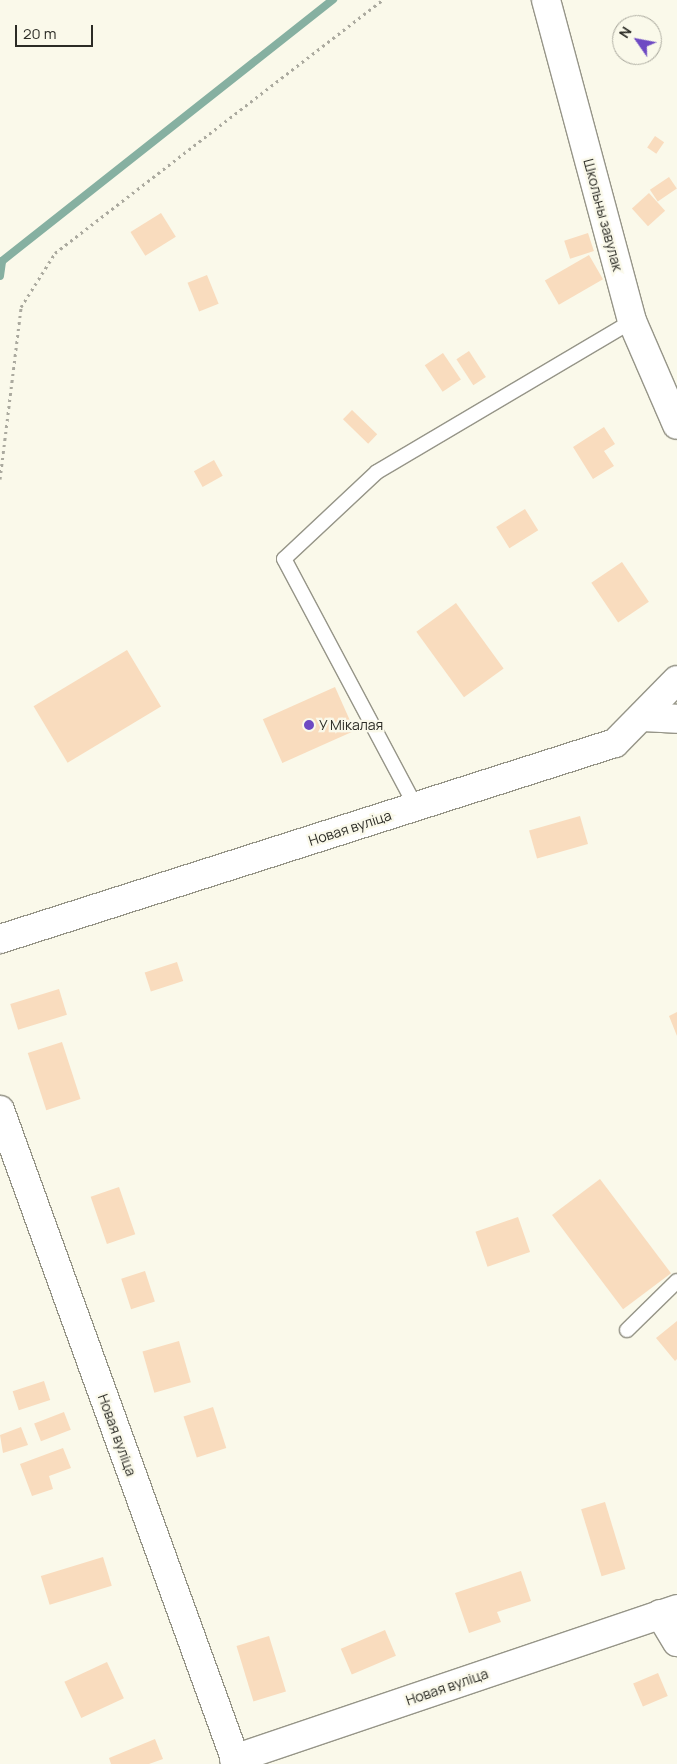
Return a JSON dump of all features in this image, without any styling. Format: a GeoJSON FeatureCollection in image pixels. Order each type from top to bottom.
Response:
{"type":"FeatureCollection","features":[{"type":"Feature","properties":{"kind":"street","name":"Школьны завулак"},"geometry":{"type":"LineString","coordinates":[[546,0],[632,321],[677,425]]}},
{"type":"Feature","properties":{"kind":"street","name":"Новая вуліца"},"geometry":{"type":"LineString","coordinates":[[0,940],[615,744],[677,680]]}},
{"type":"Feature","properties":{"kind":"street"},"geometry":{"type":"LineString","coordinates":[[642,716],[677,719]]}},
{"type":"Feature","properties":{"kind":"street","name":"Новая вуліца"},"geometry":{"type":"LineString","coordinates":[[0,1110],[235,1761],[669,1612]]}},
{"type":"Feature","properties":{"kind":"street"},"geometry":{"type":"LineString","coordinates":[[669,1612],[677,1642]]}},
{"type":"Feature","properties":{"kind":"lane"},"geometry":{"type":"LineString","coordinates":[[416,807],[284,558],[377,472],[632,321]]}},
{"type":"Feature","properties":{"kind":"lane"},"geometry":{"type":"LineString","coordinates":[[628,1330],[677,1281]]}},
{"type":"Feature","properties":{"kind":"path"},"geometry":{"type":"LineString","coordinates":[[0,479],[21,307],[55,253],[382,0]]}},
{"type":"Feature","properties":{"kind":"building"},"geometry":{"type":"Polygon","coordinates":[[[655,136],[664,142],[656,154],[647,148],[655,136]]]}},
{"type":"Feature","properties":{"kind":"building"},"geometry":{"type":"Polygon","coordinates":[[[669,177],[677,189],[658,201],[650,190],[669,177]]]}},
{"type":"Feature","properties":{"kind":"building"},"geometry":{"type":"Polygon","coordinates":[[[649,193],[665,211],[648,226],[632,208],[649,193]]]}},
{"type":"Feature","properties":{"kind":"building"},"geometry":{"type":"Polygon","coordinates":[[[161,213],[176,237],[145,256],[130,232],[161,213]]]}},
{"type":"Feature","properties":{"kind":"building"},"geometry":{"type":"Polygon","coordinates":[[[588,233],[594,251],[570,259],[564,241],[588,233]]]}},
{"type":"Feature","properties":{"kind":"building"},"geometry":{"type":"Polygon","coordinates":[[[589,255],[603,279],[559,305],[545,280],[589,255]]]}},
{"type":"Feature","properties":{"kind":"building"},"geometry":{"type":"Polygon","coordinates":[[[207,275],[219,304],[199,312],[188,283],[207,275]]]}},
{"type":"Feature","properties":{"kind":"building"},"geometry":{"type":"Polygon","coordinates":[[[469,351],[486,377],[473,385],[456,359],[469,351]]]}},
{"type":"Feature","properties":{"kind":"building"},"geometry":{"type":"Polygon","coordinates":[[[443,353],[461,380],[443,392],[425,365],[443,353]]]}},
{"type":"Feature","properties":{"kind":"building"},"geometry":{"type":"Polygon","coordinates":[[[352,410],[377,434],[368,444],[343,419],[352,410]]]}},
{"type":"Feature","properties":{"kind":"building"},"geometry":{"type":"Polygon","coordinates":[[[604,427],[615,444],[604,451],[614,466],[593,479],[573,447],[604,427]]]}},
{"type":"Feature","properties":{"kind":"building"},"geometry":{"type":"Polygon","coordinates":[[[214,460],[223,476],[203,487],[194,471],[214,460]]]}},
{"type":"Feature","properties":{"kind":"building"},"geometry":{"type":"Polygon","coordinates":[[[525,509],[538,530],[509,548],[496,527],[525,509]]]}},
{"type":"Feature","properties":{"kind":"building"},"geometry":{"type":"Polygon","coordinates":[[[622,562],[649,602],[618,622],[591,583],[622,562]]]}},
{"type":"Feature","properties":{"kind":"building"},"geometry":{"type":"Polygon","coordinates":[[[456,603],[504,669],[464,697],[416,632],[456,603]]]}},
{"type":"Feature","properties":{"kind":"building"},"geometry":{"type":"Polygon","coordinates":[[[127,650],[161,707],[68,763],[34,706],[127,650]]]}},
{"type":"Feature","properties":{"kind":"building","name":"У Мікалая"},"geometry":{"type":"Polygon","coordinates":[[[335,687],[355,731],[282,763],[263,719],[335,687]]]}},
{"type":"Feature","properties":{"kind":"building"},"geometry":{"type":"Polygon","coordinates":[[[580,816],[588,844],[537,858],[529,831],[580,816]]]}},
{"type":"Feature","properties":{"kind":"building"},"geometry":{"type":"Polygon","coordinates":[[[177,962],[183,981],[151,992],[145,973],[177,962]]]}},
{"type":"Feature","properties":{"kind":"building"},"geometry":{"type":"Polygon","coordinates":[[[59,989],[67,1015],[18,1030],[10,1004],[59,989]]]}},
{"type":"Feature","properties":{"kind":"building"},"geometry":{"type":"Polygon","coordinates":[[[677,1012],[677,1036],[669,1016],[677,1012]]]}},
{"type":"Feature","properties":{"kind":"building"},"geometry":{"type":"Polygon","coordinates":[[[62,1042],[81,1099],[46,1110],[28,1053],[62,1042]]]}},
{"type":"Feature","properties":{"kind":"building"},"geometry":{"type":"Polygon","coordinates":[[[600,1179],[671,1273],[623,1309],[552,1215],[600,1179]]]}},
{"type":"Feature","properties":{"kind":"building"},"geometry":{"type":"Polygon","coordinates":[[[119,1187],[135,1234],[107,1244],[91,1197],[119,1187]]]}},
{"type":"Feature","properties":{"kind":"building"},"geometry":{"type":"Polygon","coordinates":[[[518,1217],[530,1252],[487,1267],[475,1232],[518,1217]]]}},
{"type":"Feature","properties":{"kind":"building"},"geometry":{"type":"Polygon","coordinates":[[[145,1271],[155,1301],[131,1309],[121,1279],[145,1271]]]}},
{"type":"Feature","properties":{"kind":"building"},"geometry":{"type":"Polygon","coordinates":[[[677,1321],[677,1359],[675,1361],[656,1338],[677,1321]]]}},
{"type":"Feature","properties":{"kind":"building"},"geometry":{"type":"Polygon","coordinates":[[[179,1341],[191,1382],[154,1393],[142,1351],[179,1341]]]}},
{"type":"Feature","properties":{"kind":"building"},"geometry":{"type":"Polygon","coordinates":[[[44,1381],[50,1400],[19,1410],[13,1391],[44,1381]]]}},
{"type":"Feature","properties":{"kind":"building"},"geometry":{"type":"Polygon","coordinates":[[[213,1407],[226,1448],[197,1457],[184,1417],[213,1407]]]}},
{"type":"Feature","properties":{"kind":"building"},"geometry":{"type":"Polygon","coordinates":[[[64,1412],[71,1430],[41,1441],[34,1423],[64,1412]]]}},
{"type":"Feature","properties":{"kind":"building"},"geometry":{"type":"Polygon","coordinates":[[[21,1427],[28,1445],[3,1453],[0,1435],[21,1427]]]}},
{"type":"Feature","properties":{"kind":"building"},"geometry":{"type":"Polygon","coordinates":[[[63,1448],[71,1468],[49,1476],[53,1489],[32,1496],[20,1464],[63,1448]]]}},
{"type":"Feature","properties":{"kind":"building"},"geometry":{"type":"Polygon","coordinates":[[[605,1502],[625,1569],[602,1576],[581,1509],[605,1502]]]}},
{"type":"Feature","properties":{"kind":"building"},"geometry":{"type":"Polygon","coordinates":[[[103,1557],[112,1586],[50,1605],[41,1576],[103,1557]]]}},
{"type":"Feature","properties":{"kind":"building"},"geometry":{"type":"Polygon","coordinates":[[[521,1571],[531,1601],[497,1612],[501,1622],[469,1633],[455,1593],[521,1571]]]}},
{"type":"Feature","properties":{"kind":"building"},"geometry":{"type":"Polygon","coordinates":[[[385,1630],[396,1656],[352,1675],[341,1649],[385,1630]]]}},
{"type":"Feature","properties":{"kind":"building"},"geometry":{"type":"Polygon","coordinates":[[[269,1636],[286,1691],[253,1701],[236,1646],[269,1636]]]}},
{"type":"Feature","properties":{"kind":"building"},"geometry":{"type":"Polygon","coordinates":[[[107,1662],[124,1698],[81,1718],[64,1682],[107,1662]]]}},
{"type":"Feature","properties":{"kind":"building"},"geometry":{"type":"Polygon","coordinates":[[[658,1673],[668,1696],[643,1707],[633,1684],[658,1673]]]}},
{"type":"Feature","properties":{"kind":"building"},"geometry":{"type":"Polygon","coordinates":[[[155,1739],[163,1759],[149,1764],[111,1764],[109,1758],[155,1739]]]}},
{"type":"Feature","properties":{"kind":"waterway"},"geometry":{"type":"LineString","coordinates":[[0,276],[2,261],[333,0]]}},
{"type":"Feature","properties":{"kind":"place","name":"У Мікалая"},"geometry":{"type":"Point","coordinates":[309,725]}}]}
